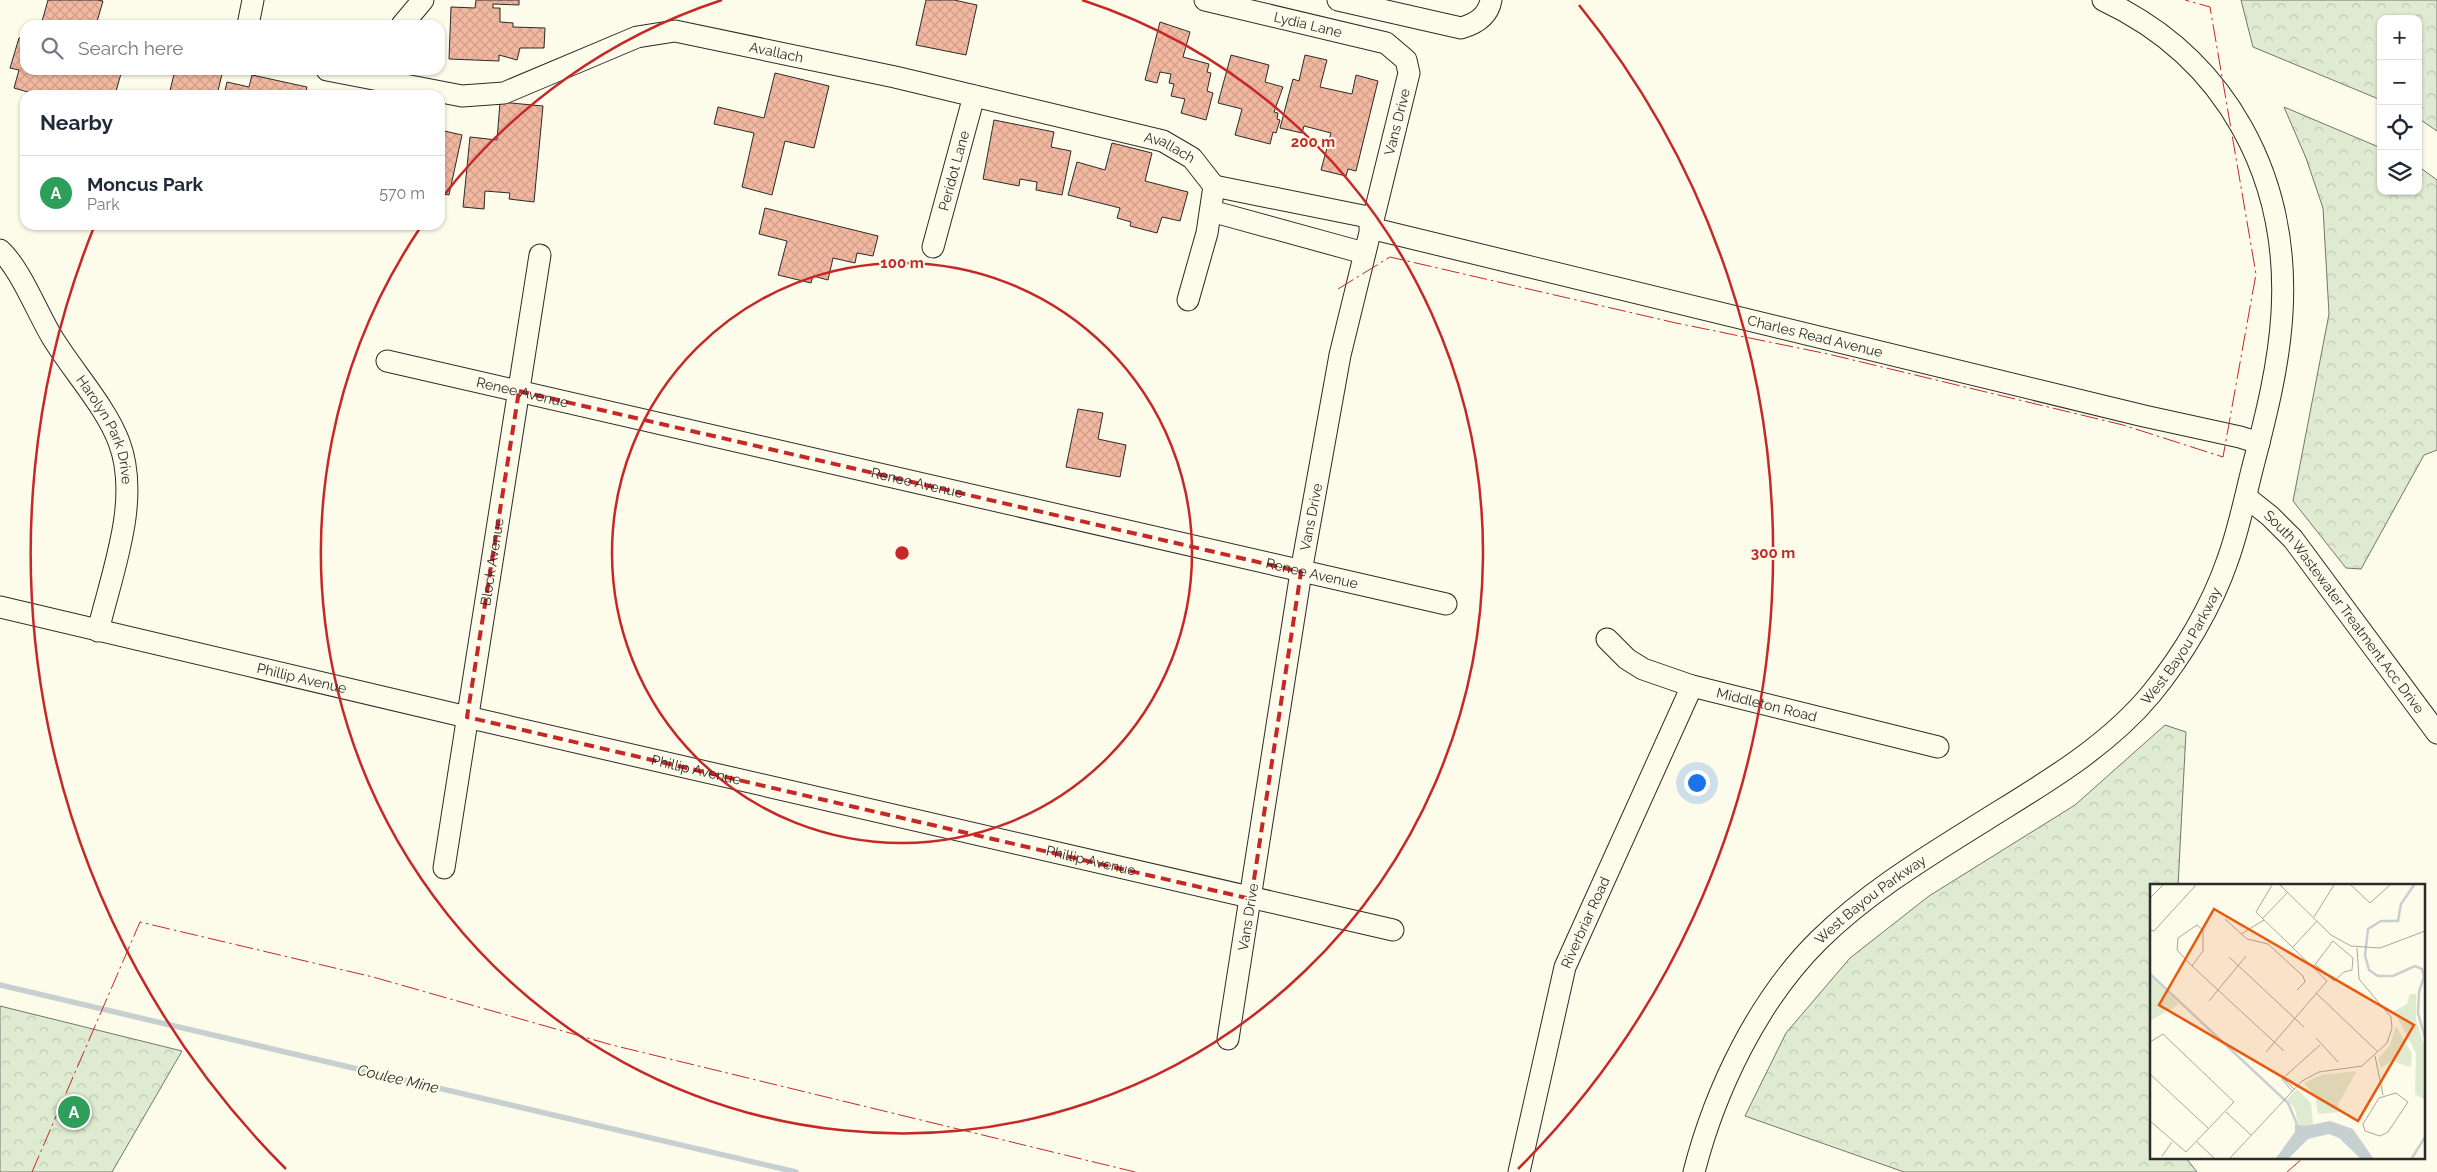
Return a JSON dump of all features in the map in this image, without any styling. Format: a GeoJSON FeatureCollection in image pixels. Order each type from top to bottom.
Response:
{"type":"FeatureCollection","features":[{"type":"Feature","properties":{"kind":"street"},"geometry":{"type":"LineString","coordinates":[[249,20],[253,0]]}},
{"type":"Feature","properties":{"kind":"street"},"geometry":{"type":"LineString","coordinates":[[406,20],[423,0]]}},
{"type":"Feature","properties":{"kind":"street"},"geometry":{"type":"LineString","coordinates":[[1338,0],[1460,28],[1475,24],[1485,15],[1491,0]]}},
{"type":"Feature","properties":{"kind":"street","name":"West Bayou Parkway"},"geometry":{"type":"LineString","coordinates":[[1694,1172],[1714,1106],[1750,1036],[1772,997],[1818,941],[1897,876],[2056,777],[2102,741],[2153,692],[2177,658],[2210,600],[2228,562],[2246,497],[2276,372],[2282,311],[2278,232],[2270,195],[2253,147],[2231,106],[2204,72],[2156,30],[2103,0]]}},
{"type":"Feature","properties":{"kind":"street","name":"Lydia Lane"},"geometry":{"type":"LineString","coordinates":[[1211,1],[1386,44],[1406,60]]}},
{"type":"Feature","properties":{"kind":"street","name":"Avallach"},"geometry":{"type":"LineString","coordinates":[[445,92],[462,96],[504,93],[637,37],[676,31],[895,77],[1163,141],[1192,158],[1214,186]]}},
{"type":"Feature","properties":{"kind":"street","name":"Vans Drive"},"geometry":{"type":"LineString","coordinates":[[1228,1039],[1301,572],[1340,355],[1371,223],[1404,97],[1409,73],[1406,60]]}},
{"type":"Feature","properties":{"kind":"street","name":"Avallach"},"geometry":{"type":"LineString","coordinates":[[383,76],[438,90]]}},
{"type":"Feature","properties":{"kind":"street","name":"Peridot Lane"},"geometry":{"type":"LineString","coordinates":[[933,247],[974,96]]}},
{"type":"Feature","properties":{"kind":"street"},"geometry":{"type":"LineString","coordinates":[[1188,300],[1211,211],[1214,186],[1371,223]]}},
{"type":"Feature","properties":{"kind":"street"},"geometry":{"type":"LineString","coordinates":[[1211,211],[1364,253]]}},
{"type":"Feature","properties":{"kind":"street","name":"Charles Read Avenue"},"geometry":{"type":"LineString","coordinates":[[1371,223],[2259,443]]}},
{"type":"Feature","properties":{"kind":"street","name":"Harolyn Park Drive"},"geometry":{"type":"LineString","coordinates":[[0,250],[20,278],[36,312],[60,351],[107,419],[118,441],[126,465],[128,489],[126,512],[98,631]]}},
{"type":"Feature","properties":{"kind":"street","name":"Block Avenue"},"geometry":{"type":"LineString","coordinates":[[444,868],[540,255]]}},
{"type":"Feature","properties":{"kind":"street","name":"Renee Avenue"},"geometry":{"type":"LineString","coordinates":[[388,362],[1446,604]]}},
{"type":"Feature","properties":{"kind":"street","name":"South Wastewater Treatment Acc Drive"},"geometry":{"type":"LineString","coordinates":[[2246,497],[2293,538],[2437,733]]}},
{"type":"Feature","properties":{"kind":"street","name":"Phillip Avenue"},"geometry":{"type":"LineString","coordinates":[[0,607],[467,718],[1393,930]]}},
{"type":"Feature","properties":{"kind":"street","name":"Middleton Road"},"geometry":{"type":"LineString","coordinates":[[1607,639],[1627,659],[1643,669],[1692,686],[1938,747]]}},
{"type":"Feature","properties":{"kind":"street","name":"Riverbriar Road"},"geometry":{"type":"LineString","coordinates":[[1519,1172],[1565,967],[1692,686]]}},
{"type":"Feature","properties":{"kind":"highlighted area"},"geometry":{"type":"Polygon","coordinates":[[[519,391],[1301,572],[1251,899],[467,717],[519,391]]]}},
{"type":"Feature","properties":{"kind":"green space"},"geometry":{"type":"Polygon","coordinates":[[[2241,0],[2437,0],[2437,131],[2422,121],[2422,15],[2377,15],[2377,98],[2253,47],[2241,0]]]}},
{"type":"Feature","properties":{"kind":"green space"},"geometry":{"type":"Polygon","coordinates":[[[2284,107],[2377,146],[2377,195],[2422,195],[2422,169],[2437,180],[2437,450],[2424,455],[2361,569],[2346,568],[2293,501],[2329,314],[2323,208],[2306,158],[2284,107]]]}},
{"type":"Feature","properties":{"kind":"green space"},"geometry":{"type":"Polygon","coordinates":[[[2165,725],[2186,732],[2178,884],[2150,884],[2150,1160],[2188,1160],[2197,1172],[1904,1172],[1745,1116],[1786,1033],[1850,958],[1929,896],[2075,805],[2165,725]]]}},
{"type":"Feature","properties":{"kind":"green space"},"geometry":{"type":"Polygon","coordinates":[[[0,1006],[182,1051],[112,1172],[0,1172],[0,1006]]]}},
{"type":"Feature","properties":{"kind":"building"},"geometry":{"type":"Polygon","coordinates":[[[48,0],[103,1],[97,20],[42,20],[48,0]]]}},
{"type":"Feature","properties":{"kind":"building"},"geometry":{"type":"Polygon","coordinates":[[[476,0],[519,0],[519,5],[493,4],[493,8],[500,8],[500,22],[513,23],[513,27],[545,28],[544,48],[520,48],[517,60],[499,55],[499,61],[449,59],[451,7],[475,8],[476,0]]]}},
{"type":"Feature","properties":{"kind":"building"},"geometry":{"type":"Polygon","coordinates":[[[926,0],[954,0],[977,5],[966,55],[916,45],[926,0]]]}},
{"type":"Feature","properties":{"kind":"building"},"geometry":{"type":"Polygon","coordinates":[[[1160,22],[1190,32],[1183,57],[1209,64],[1207,72],[1211,73],[1207,91],[1213,93],[1206,120],[1181,113],[1185,99],[1171,96],[1174,84],[1169,83],[1171,74],[1160,72],[1157,83],[1145,80],[1160,22]]]}},
{"type":"Feature","properties":{"kind":"building"},"geometry":{"type":"Polygon","coordinates":[[[20,38],[20,75],[121,75],[116,90],[21,90],[14,88],[19,70],[10,68],[20,38]]]}},
{"type":"Feature","properties":{"kind":"building"},"geometry":{"type":"Polygon","coordinates":[[[1231,55],[1269,65],[1265,82],[1283,87],[1274,112],[1278,113],[1277,119],[1280,120],[1276,133],[1273,132],[1270,144],[1235,135],[1242,109],[1218,103],[1231,55]]]}},
{"type":"Feature","properties":{"kind":"building"},"geometry":{"type":"Polygon","coordinates":[[[1305,55],[1327,60],[1320,87],[1352,94],[1356,75],[1378,81],[1356,171],[1348,169],[1346,176],[1321,170],[1331,133],[1304,126],[1302,133],[1280,128],[1293,79],[1299,81],[1305,55]]]}},
{"type":"Feature","properties":{"kind":"building"},"geometry":{"type":"Polygon","coordinates":[[[775,73],[829,86],[814,148],[785,141],[772,195],[742,187],[754,133],[714,124],[718,107],[764,118],[775,73]]]}},
{"type":"Feature","properties":{"kind":"building"},"geometry":{"type":"Polygon","coordinates":[[[174,75],[222,75],[218,90],[170,90],[174,75]]]}},
{"type":"Feature","properties":{"kind":"building"},"geometry":{"type":"Polygon","coordinates":[[[252,75],[307,87],[306,90],[225,90],[227,82],[249,87],[252,75]]]}},
{"type":"Feature","properties":{"kind":"building"},"geometry":{"type":"Polygon","coordinates":[[[500,102],[543,106],[534,202],[509,199],[510,193],[485,191],[484,209],[463,207],[470,137],[497,140],[500,102]]]}},
{"type":"Feature","properties":{"kind":"building"},"geometry":{"type":"Polygon","coordinates":[[[994,120],[1054,132],[1051,147],[1071,151],[1062,195],[1036,190],[1037,182],[1020,179],[1019,186],[983,179],[994,120]]]}},
{"type":"Feature","properties":{"kind":"building"},"geometry":{"type":"Polygon","coordinates":[[[445,131],[462,135],[449,195],[445,194],[445,131]]]}},
{"type":"Feature","properties":{"kind":"building"},"geometry":{"type":"Polygon","coordinates":[[[1112,143],[1152,153],[1145,181],[1188,192],[1180,221],[1162,217],[1157,233],[1130,226],[1131,222],[1117,218],[1120,208],[1068,195],[1077,162],[1105,170],[1112,143]]]}},
{"type":"Feature","properties":{"kind":"building"},"geometry":{"type":"Polygon","coordinates":[[[765,208],[878,236],[873,256],[857,253],[855,263],[833,258],[828,280],[813,276],[811,283],[778,275],[787,241],[759,234],[765,208]]]}},
{"type":"Feature","properties":{"kind":"building"},"geometry":{"type":"Polygon","coordinates":[[[1078,409],[1103,413],[1098,439],[1126,445],[1120,477],[1066,467],[1078,409]]]}},
{"type":"Feature","properties":{"kind":"waterway","name":"Coulee Mine"},"geometry":{"type":"LineString","coordinates":[[0,985],[796,1172]]}},
{"type":"Feature","properties":{"kind":"power"},"geometry":{"type":"LineString","coordinates":[[1338,289],[1390,257],[1676,323],[1828,354],[2123,425],[2223,457],[2256,274],[2210,7],[2185,0]]}},
{"type":"Feature","properties":{"kind":"power"},"geometry":{"type":"LineString","coordinates":[[32,1172],[140,922],[373,977],[612,1045],[1135,1172]]}},
{"type":"Feature","properties":{"kind":"power"},"geometry":{"type":"LineString","coordinates":[[2287,1172],[2301,1160]]}},
{"type":"Feature","properties":{"kind":"place","name":"Moncus Park"},"geometry":{"type":"Point","coordinates":[74,1112]}}]}
